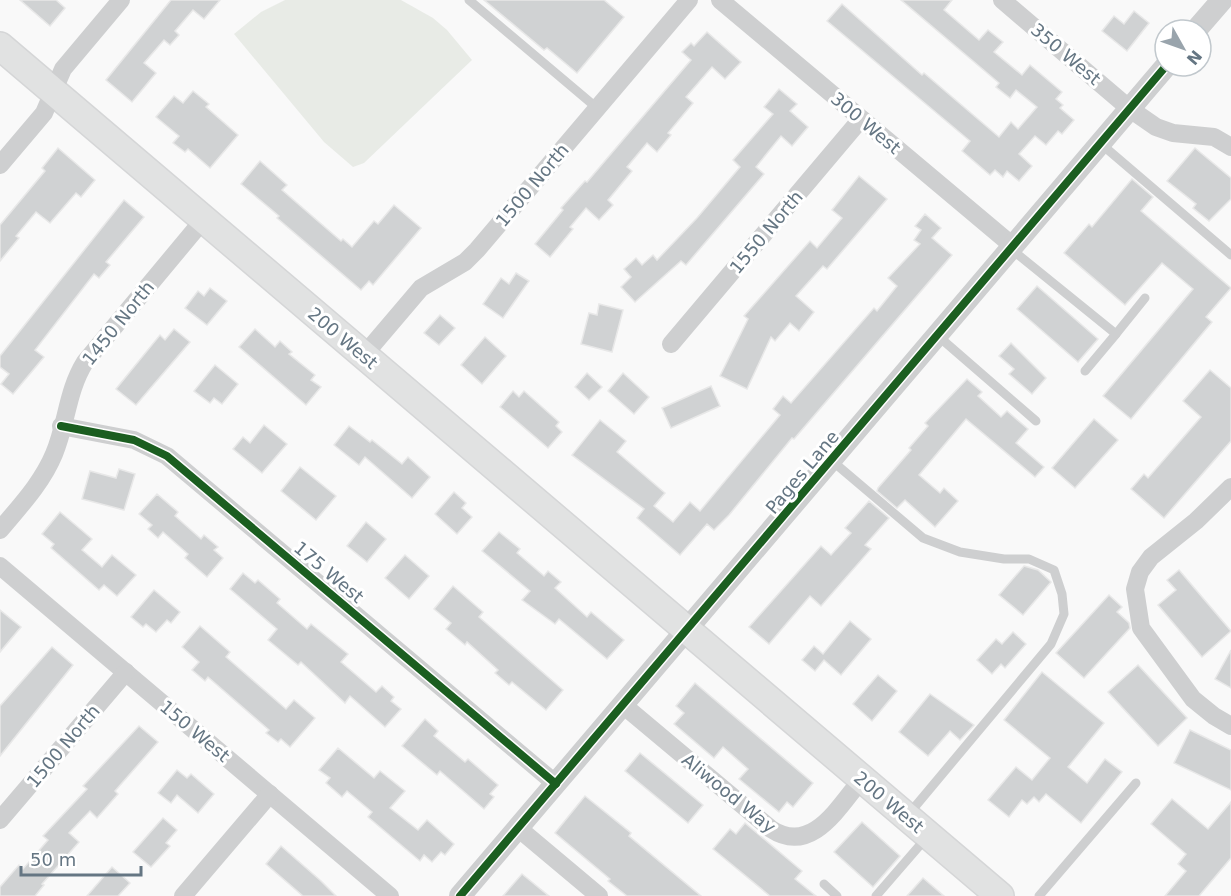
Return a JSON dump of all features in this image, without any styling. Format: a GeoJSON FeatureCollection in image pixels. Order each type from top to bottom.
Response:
{"type":"FeatureCollection","features":[{"type":"Feature","properties":{"kind":"main road","name":"200 West"},"geometry":{"type":"LineString","coordinates":[[0,46],[1000,896]]}},
{"type":"Feature","properties":{"kind":"street"},"geometry":{"type":"LineString","coordinates":[[0,165],[44,113],[63,69],[121,0]]}},
{"type":"Feature","properties":{"kind":"street","name":"1500 North"},"geometry":{"type":"LineString","coordinates":[[364,356],[421,288],[465,262],[477,250],[688,0]]}},
{"type":"Feature","properties":{"kind":"street","name":"300 West"},"geometry":{"type":"LineString","coordinates":[[720,0],[1012,248]]}},
{"type":"Feature","properties":{"kind":"street","name":"350 West"},"geometry":{"type":"LineString","coordinates":[[1002,0],[1130,109],[1164,131],[1203,135],[1231,147]]}},
{"type":"Feature","properties":{"kind":"street"},"geometry":{"type":"LineString","coordinates":[[1206,18],[1222,0]]}},
{"type":"Feature","properties":{"kind":"street","name":"Pages Lane"},"geometry":{"type":"LineString","coordinates":[[460,896],[1156,78]]}},
{"type":"Feature","properties":{"kind":"street","name":"1550 North"},"geometry":{"type":"LineString","coordinates":[[671,344],[861,119]]}},
{"type":"Feature","properties":{"kind":"street","name":"1450 North"},"geometry":{"type":"LineString","coordinates":[[0,530],[44,475],[55,452],[72,386],[85,362],[204,219]]}},
{"type":"Feature","properties":{"kind":"street","name":"175 West"},"geometry":{"type":"LineString","coordinates":[[61,426],[134,440],[166,456],[556,784]]}},
{"type":"Feature","properties":{"kind":"street"},"geometry":{"type":"LineString","coordinates":[[1231,486],[1196,521],[1151,557],[1140,572],[1135,589],[1141,628],[1193,699],[1231,726]]}},
{"type":"Feature","properties":{"kind":"street","name":"150 West"},"geometry":{"type":"LineString","coordinates":[[0,566],[390,896]]}},
{"type":"Feature","properties":{"kind":"street","name":"1500 North"},"geometry":{"type":"LineString","coordinates":[[0,820],[126,672]]}},
{"type":"Feature","properties":{"kind":"street","name":"Aliwood Way"},"geometry":{"type":"LineString","coordinates":[[623,705],[771,829],[784,836],[798,838],[818,830],[862,779]]}},
{"type":"Feature","properties":{"kind":"street"},"geometry":{"type":"LineString","coordinates":[[183,896],[270,794]]}},
{"type":"Feature","properties":{"kind":"street"},"geometry":{"type":"LineString","coordinates":[[518,828],[599,896]]}},
{"type":"Feature","properties":{"kind":"lane"},"geometry":{"type":"LineString","coordinates":[[469,0],[597,108]]}},
{"type":"Feature","properties":{"kind":"lane"},"geometry":{"type":"LineString","coordinates":[[1100,143],[1231,255]]}},
{"type":"Feature","properties":{"kind":"lane"},"geometry":{"type":"LineString","coordinates":[[1012,248],[1116,334]]}},
{"type":"Feature","properties":{"kind":"lane"},"geometry":{"type":"LineString","coordinates":[[1085,371],[1145,298]]}},
{"type":"Feature","properties":{"kind":"lane"},"geometry":{"type":"LineString","coordinates":[[938,335],[1036,421]]}},
{"type":"Feature","properties":{"kind":"lane"},"geometry":{"type":"LineString","coordinates":[[831,460],[922,538],[960,552],[1004,559],[1029,559],[1049,566],[1054,570],[1062,594],[1064,614],[1051,644],[907,817]]}},
{"type":"Feature","properties":{"kind":"lane"},"geometry":{"type":"LineString","coordinates":[[1039,896],[1136,783]]}},
{"type":"Feature","properties":{"kind":"lane"},"geometry":{"type":"LineString","coordinates":[[876,896],[928,835]]}},
{"type":"Feature","properties":{"kind":"lane"},"geometry":{"type":"LineString","coordinates":[[824,884],[837,896]]}},
{"type":"Feature","properties":{"kind":"shaded area"},"geometry":{"type":"Polygon","coordinates":[[[285,0],[401,0],[433,18],[447,30],[472,60],[364,163],[353,167],[324,142],[234,34],[261,12],[285,0]]]}},
{"type":"Feature","properties":{"kind":"building"},"geometry":{"type":"Polygon","coordinates":[[[20,0],[56,0],[65,8],[50,26],[20,0]]]}},
{"type":"Feature","properties":{"kind":"building"},"geometry":{"type":"Polygon","coordinates":[[[171,0],[220,0],[204,19],[193,10],[175,31],[179,35],[170,45],[164,40],[144,63],[156,73],[132,102],[106,80],[171,0]]]}},
{"type":"Feature","properties":{"kind":"building"},"geometry":{"type":"Polygon","coordinates":[[[484,0],[604,0],[624,17],[577,73],[547,48],[544,50],[484,0]]]}},
{"type":"Feature","properties":{"kind":"building"},"geometry":{"type":"Polygon","coordinates":[[[901,0],[952,0],[944,10],[979,40],[988,30],[1003,42],[994,52],[1022,75],[1030,65],[1062,92],[1056,99],[1063,105],[1060,108],[1074,120],[1062,134],[1058,131],[1046,145],[1035,136],[1019,154],[1032,166],[1019,181],[1007,171],[1003,177],[995,170],[990,175],[962,151],[970,141],[827,21],[842,4],[922,75],[924,73],[999,137],[1011,122],[1018,129],[1037,107],[1016,90],[1010,98],[996,87],[999,83],[901,0]]]}},
{"type":"Feature","properties":{"kind":"building"},"geometry":{"type":"Polygon","coordinates":[[[1134,11],[1149,23],[1127,51],[1102,31],[1114,16],[1124,24],[1134,11]]]}},
{"type":"Feature","properties":{"kind":"building"},"geometry":{"type":"Polygon","coordinates":[[[707,32],[741,62],[725,79],[712,67],[686,97],[693,103],[668,133],[671,135],[657,152],[647,143],[627,167],[632,171],[608,200],[613,205],[599,220],[586,208],[570,227],[573,229],[550,257],[535,244],[563,210],[561,208],[585,181],[587,182],[691,60],[682,52],[691,43],[694,46],[707,32]]]}},
{"type":"Feature","properties":{"kind":"building"},"geometry":{"type":"Polygon","coordinates":[[[779,89],[797,104],[790,111],[808,127],[792,146],[781,136],[756,167],[764,174],[686,265],[681,261],[635,302],[621,287],[631,277],[624,269],[636,258],[642,265],[653,255],[657,260],[697,218],[740,167],[733,160],[773,114],[764,107],[779,89]]]}},
{"type":"Feature","properties":{"kind":"building"},"geometry":{"type":"Polygon","coordinates":[[[193,91],[209,104],[206,107],[238,135],[210,168],[188,149],[185,152],[173,143],[179,136],[156,117],[174,96],[183,103],[193,91]]]}},
{"type":"Feature","properties":{"kind":"building"},"geometry":{"type":"Polygon","coordinates":[[[58,148],[95,180],[81,197],[76,193],[50,223],[36,212],[16,236],[19,238],[0,261],[0,225],[45,171],[42,168],[58,148]]]}},
{"type":"Feature","properties":{"kind":"building"},"geometry":{"type":"Polygon","coordinates":[[[1195,148],[1231,178],[1231,199],[1209,221],[1193,208],[1196,204],[1167,181],[1195,148]]]}},
{"type":"Feature","properties":{"kind":"building"},"geometry":{"type":"Polygon","coordinates":[[[260,161],[287,185],[282,190],[341,241],[343,239],[352,247],[374,221],[378,224],[394,205],[421,228],[373,285],[369,281],[361,290],[241,184],[260,161]]]}},
{"type":"Feature","properties":{"kind":"building"},"geometry":{"type":"Polygon","coordinates":[[[859,176],[887,199],[827,269],[823,266],[796,296],[814,312],[799,331],[790,323],[775,341],[771,337],[747,389],[720,376],[748,319],[744,316],[810,241],[817,248],[842,218],[832,210],[859,176]]]}},
{"type":"Feature","properties":{"kind":"building"},"geometry":{"type":"Polygon","coordinates":[[[1132,179],[1153,197],[1141,211],[1231,288],[1206,317],[1212,322],[1131,419],[1103,396],[1193,289],[1162,263],[1125,305],[1064,253],[1089,224],[1092,227],[1132,179]]]}},
{"type":"Feature","properties":{"kind":"building"},"geometry":{"type":"Polygon","coordinates":[[[124,200],[144,217],[106,262],[110,265],[99,278],[94,274],[35,350],[44,357],[13,394],[1,384],[9,374],[0,367],[0,356],[124,200]]]}},
{"type":"Feature","properties":{"kind":"building"},"geometry":{"type":"Polygon","coordinates":[[[925,214],[941,228],[932,238],[952,255],[794,439],[792,438],[729,515],[714,530],[707,524],[680,555],[637,518],[644,509],[572,455],[600,420],[626,441],[617,452],[665,493],[654,506],[673,522],[690,502],[700,511],[780,415],[773,409],[783,396],[791,403],[874,308],[877,311],[897,286],[888,278],[920,244],[914,240],[921,230],[915,226],[925,214]]]}},
{"type":"Feature","properties":{"kind":"building"},"geometry":{"type":"Polygon","coordinates":[[[516,273],[529,281],[503,318],[483,304],[501,278],[509,284],[516,273]]]}},
{"type":"Feature","properties":{"kind":"building"},"geometry":{"type":"Polygon","coordinates":[[[1037,286],[1098,339],[1078,362],[1017,309],[1037,286]]]}},
{"type":"Feature","properties":{"kind":"building"},"geometry":{"type":"Polygon","coordinates":[[[210,288],[227,301],[207,325],[185,308],[198,291],[204,296],[210,288]]]}},
{"type":"Feature","properties":{"kind":"building"},"geometry":{"type":"Polygon","coordinates":[[[599,304],[623,310],[612,352],[581,344],[589,313],[597,315],[599,304]]]}},
{"type":"Feature","properties":{"kind":"building"},"geometry":{"type":"Polygon","coordinates":[[[440,315],[455,328],[439,345],[424,333],[440,315]]]}},
{"type":"Feature","properties":{"kind":"building"},"geometry":{"type":"Polygon","coordinates":[[[174,329],[190,342],[136,405],[116,389],[160,335],[165,340],[174,329]]]}},
{"type":"Feature","properties":{"kind":"building"},"geometry":{"type":"Polygon","coordinates":[[[255,329],[275,347],[280,341],[292,352],[289,354],[315,375],[311,380],[321,387],[306,405],[239,347],[255,329]]]}},
{"type":"Feature","properties":{"kind":"building"},"geometry":{"type":"Polygon","coordinates":[[[485,337],[506,356],[482,384],[461,365],[485,337]]]}},
{"type":"Feature","properties":{"kind":"building"},"geometry":{"type":"Polygon","coordinates":[[[1011,343],[1046,378],[1032,394],[1009,374],[1014,369],[999,356],[1011,343]]]}},
{"type":"Feature","properties":{"kind":"building"},"geometry":{"type":"Polygon","coordinates":[[[215,365],[238,384],[222,404],[214,398],[210,403],[194,391],[215,365]]]}},
{"type":"Feature","properties":{"kind":"building"},"geometry":{"type":"Polygon","coordinates":[[[1210,370],[1231,388],[1231,441],[1164,518],[1131,489],[1144,474],[1148,478],[1201,417],[1183,401],[1210,370]]]}},
{"type":"Feature","properties":{"kind":"building"},"geometry":{"type":"Polygon","coordinates":[[[587,373],[602,387],[589,400],[575,387],[587,373]]]}},
{"type":"Feature","properties":{"kind":"building"},"geometry":{"type":"Polygon","coordinates":[[[623,373],[649,397],[634,414],[608,391],[623,373]]]}},
{"type":"Feature","properties":{"kind":"building"},"geometry":{"type":"Polygon","coordinates":[[[967,379],[982,392],[978,396],[1001,417],[1007,411],[1028,429],[1016,443],[1044,467],[1035,477],[966,419],[919,475],[940,493],[944,488],[958,501],[935,527],[905,500],[897,508],[877,491],[928,426],[925,423],[967,379]]]}},
{"type":"Feature","properties":{"kind":"building"},"geometry":{"type":"Polygon","coordinates":[[[711,386],[720,406],[671,428],[662,408],[711,386]]]}},
{"type":"Feature","properties":{"kind":"building"},"geometry":{"type":"Polygon","coordinates":[[[513,391],[519,397],[524,391],[559,422],[556,426],[562,432],[548,448],[500,407],[513,391]]]}},
{"type":"Feature","properties":{"kind":"building"},"geometry":{"type":"Polygon","coordinates":[[[1094,419],[1118,440],[1075,488],[1052,468],[1094,419]]]}},
{"type":"Feature","properties":{"kind":"building"},"geometry":{"type":"Polygon","coordinates":[[[264,425],[287,444],[262,473],[233,449],[243,437],[250,443],[264,425]]]}},
{"type":"Feature","properties":{"kind":"building"},"geometry":{"type":"Polygon","coordinates":[[[349,426],[370,442],[372,440],[402,464],[408,457],[430,477],[412,498],[365,457],[359,465],[334,445],[349,426]]]}},
{"type":"Feature","properties":{"kind":"building"},"geometry":{"type":"Polygon","coordinates":[[[300,467],[336,496],[316,520],[281,491],[300,467]]]}},
{"type":"Feature","properties":{"kind":"building"},"geometry":{"type":"Polygon","coordinates":[[[119,469],[135,474],[124,510],[82,499],[90,471],[116,478],[119,469]]]}},
{"type":"Feature","properties":{"kind":"building"},"geometry":{"type":"Polygon","coordinates":[[[454,492],[466,503],[462,508],[472,517],[457,534],[435,514],[454,492]]]}},
{"type":"Feature","properties":{"kind":"building"},"geometry":{"type":"Polygon","coordinates":[[[157,494],[178,512],[175,516],[201,539],[204,535],[218,547],[214,550],[223,558],[207,577],[185,558],[188,554],[163,532],[158,538],[148,529],[152,525],[139,514],[157,494]]]}},
{"type":"Feature","properties":{"kind":"building"},"geometry":{"type":"Polygon","coordinates":[[[869,501],[889,518],[865,545],[871,549],[821,606],[810,596],[769,644],[749,627],[821,546],[831,555],[851,533],[845,528],[869,501]]]}},
{"type":"Feature","properties":{"kind":"building"},"geometry":{"type":"Polygon","coordinates":[[[60,512],[92,539],[82,550],[102,567],[112,555],[136,575],[117,596],[104,585],[99,590],[51,548],[54,544],[42,534],[60,512]]]}},
{"type":"Feature","properties":{"kind":"building"},"geometry":{"type":"Polygon","coordinates":[[[366,522],[386,539],[367,562],[347,546],[366,522]]]}},
{"type":"Feature","properties":{"kind":"building"},"geometry":{"type":"Polygon","coordinates":[[[499,532],[520,549],[517,553],[544,576],[548,571],[561,582],[555,588],[587,617],[591,612],[624,640],[607,659],[559,619],[555,624],[522,600],[530,591],[482,551],[499,532]]]}},
{"type":"Feature","properties":{"kind":"building"},"geometry":{"type":"Polygon","coordinates":[[[405,555],[429,576],[409,599],[385,578],[405,555]]]}},
{"type":"Feature","properties":{"kind":"building"},"geometry":{"type":"Polygon","coordinates":[[[1024,566],[1038,570],[1051,582],[1023,615],[999,595],[1024,566]]]}},
{"type":"Feature","properties":{"kind":"building"},"geometry":{"type":"Polygon","coordinates":[[[1179,570],[1231,631],[1202,657],[1158,605],[1176,590],[1167,580],[1179,570]]]}},
{"type":"Feature","properties":{"kind":"building"},"geometry":{"type":"Polygon","coordinates":[[[243,573],[255,583],[258,580],[280,599],[277,603],[307,629],[311,624],[348,654],[341,662],[376,692],[382,686],[394,697],[391,701],[401,709],[385,727],[350,696],[345,703],[301,662],[298,665],[268,640],[277,629],[230,589],[243,573]]]}},
{"type":"Feature","properties":{"kind":"building"},"geometry":{"type":"Polygon","coordinates":[[[453,586],[483,612],[479,617],[563,690],[546,710],[512,682],[509,685],[495,673],[498,670],[467,642],[465,645],[446,629],[451,623],[434,609],[453,586]]]}},
{"type":"Feature","properties":{"kind":"building"},"geometry":{"type":"Polygon","coordinates":[[[154,590],[180,612],[171,623],[167,620],[156,632],[146,624],[143,627],[131,617],[154,590]]]}},
{"type":"Feature","properties":{"kind":"building"},"geometry":{"type":"Polygon","coordinates":[[[1109,595],[1122,607],[1117,612],[1129,623],[1130,628],[1084,678],[1056,653],[1109,595]]]}},
{"type":"Feature","properties":{"kind":"building"},"geometry":{"type":"Polygon","coordinates":[[[0,610],[21,627],[0,652],[0,610]]]}},
{"type":"Feature","properties":{"kind":"building"},"geometry":{"type":"Polygon","coordinates":[[[850,621],[871,639],[841,675],[824,660],[815,671],[802,660],[814,646],[823,654],[850,621]]]}},
{"type":"Feature","properties":{"kind":"building"},"geometry":{"type":"Polygon","coordinates":[[[200,626],[230,652],[226,657],[286,709],[294,700],[315,718],[290,747],[281,739],[278,742],[266,733],[269,730],[208,677],[205,681],[192,670],[199,662],[182,647],[200,626]]]}},
{"type":"Feature","properties":{"kind":"building"},"geometry":{"type":"Polygon","coordinates":[[[1013,632],[1026,644],[1005,668],[1001,664],[992,674],[977,660],[996,639],[1002,644],[1013,632]]]}},
{"type":"Feature","properties":{"kind":"building"},"geometry":{"type":"Polygon","coordinates":[[[52,647],[73,665],[0,756],[0,706],[52,647]]]}},
{"type":"Feature","properties":{"kind":"building"},"geometry":{"type":"Polygon","coordinates":[[[1231,650],[1231,688],[1215,679],[1231,650]]]}},
{"type":"Feature","properties":{"kind":"building"},"geometry":{"type":"Polygon","coordinates":[[[1138,665],[1187,718],[1158,746],[1108,692],[1138,665]]]}},
{"type":"Feature","properties":{"kind":"building"},"geometry":{"type":"Polygon","coordinates":[[[1042,672],[1104,723],[1068,767],[1087,783],[1105,759],[1122,772],[1081,823],[1046,794],[1039,802],[1034,797],[1027,804],[1022,800],[1009,817],[988,800],[1016,767],[1032,780],[1050,758],[1004,720],[1042,672]]]}},
{"type":"Feature","properties":{"kind":"building"},"geometry":{"type":"Polygon","coordinates":[[[878,675],[897,691],[872,721],[853,704],[878,675]]]}},
{"type":"Feature","properties":{"kind":"building"},"geometry":{"type":"Polygon","coordinates":[[[695,683],[813,783],[793,807],[787,802],[779,812],[739,779],[748,769],[723,747],[714,758],[674,724],[684,713],[676,706],[695,683]]]}},
{"type":"Feature","properties":{"kind":"building"},"geometry":{"type":"Polygon","coordinates":[[[930,694],[974,725],[960,740],[950,731],[928,756],[899,732],[930,694]]]}},
{"type":"Feature","properties":{"kind":"building"},"geometry":{"type":"Polygon","coordinates":[[[425,719],[438,731],[434,736],[465,762],[468,759],[498,785],[490,794],[494,797],[484,809],[440,771],[437,775],[402,746],[425,719]]]}},
{"type":"Feature","properties":{"kind":"building"},"geometry":{"type":"Polygon","coordinates":[[[139,726],[158,742],[115,791],[118,794],[97,818],[90,811],[69,833],[79,842],[42,884],[44,885],[35,896],[0,896],[0,887],[19,865],[23,869],[48,840],[43,836],[87,789],[83,786],[139,726]]]}},
{"type":"Feature","properties":{"kind":"building"},"geometry":{"type":"Polygon","coordinates":[[[1190,730],[1231,750],[1231,790],[1174,763],[1190,730]]]}},
{"type":"Feature","properties":{"kind":"building"},"geometry":{"type":"Polygon","coordinates":[[[338,748],[374,778],[380,771],[405,791],[390,808],[418,830],[427,820],[454,844],[445,855],[441,852],[432,862],[424,855],[420,861],[368,817],[372,812],[347,791],[342,797],[326,783],[330,778],[319,770],[338,748]]]}},
{"type":"Feature","properties":{"kind":"building"},"geometry":{"type":"Polygon","coordinates":[[[640,753],[703,805],[688,823],[625,771],[640,753]]]}},
{"type":"Feature","properties":{"kind":"building"},"geometry":{"type":"Polygon","coordinates":[[[177,770],[187,778],[191,774],[214,794],[198,813],[177,795],[171,803],[158,793],[177,770]]]}},
{"type":"Feature","properties":{"kind":"building"},"geometry":{"type":"Polygon","coordinates":[[[585,796],[631,833],[629,836],[701,896],[627,896],[608,881],[610,879],[555,833],[585,796]]]}},
{"type":"Feature","properties":{"kind":"building"},"geometry":{"type":"Polygon","coordinates":[[[1172,799],[1208,829],[1231,802],[1231,858],[1199,896],[1165,896],[1186,871],[1178,864],[1186,854],[1151,824],[1172,799]]]}},
{"type":"Feature","properties":{"kind":"building"},"geometry":{"type":"Polygon","coordinates":[[[163,818],[177,830],[166,843],[170,846],[151,867],[133,852],[163,818]]]}},
{"type":"Feature","properties":{"kind":"building"},"geometry":{"type":"Polygon","coordinates":[[[862,822],[900,856],[873,887],[834,852],[862,822]]]}},
{"type":"Feature","properties":{"kind":"building"},"geometry":{"type":"Polygon","coordinates":[[[745,823],[802,871],[795,879],[816,896],[770,896],[713,849],[730,829],[736,834],[745,823]]]}},
{"type":"Feature","properties":{"kind":"building"},"geometry":{"type":"Polygon","coordinates":[[[281,846],[336,896],[303,896],[266,864],[281,846]]]}},
{"type":"Feature","properties":{"kind":"building"},"geometry":{"type":"Polygon","coordinates":[[[112,867],[130,883],[118,896],[87,896],[112,867]]]}},
{"type":"Feature","properties":{"kind":"building"},"geometry":{"type":"Polygon","coordinates":[[[522,874],[549,896],[503,896],[522,874]]]}},
{"type":"Feature","properties":{"kind":"building"},"geometry":{"type":"Polygon","coordinates":[[[923,878],[944,896],[907,896],[923,878]]]}},
{"type":"Feature","properties":{"kind":"cycle path"},"geometry":{"type":"LineString","coordinates":[[460,896],[1156,78]]}},
{"type":"Feature","properties":{"kind":"cycle path"},"geometry":{"type":"LineString","coordinates":[[61,426],[134,440],[167,456],[556,784]]}}]}
